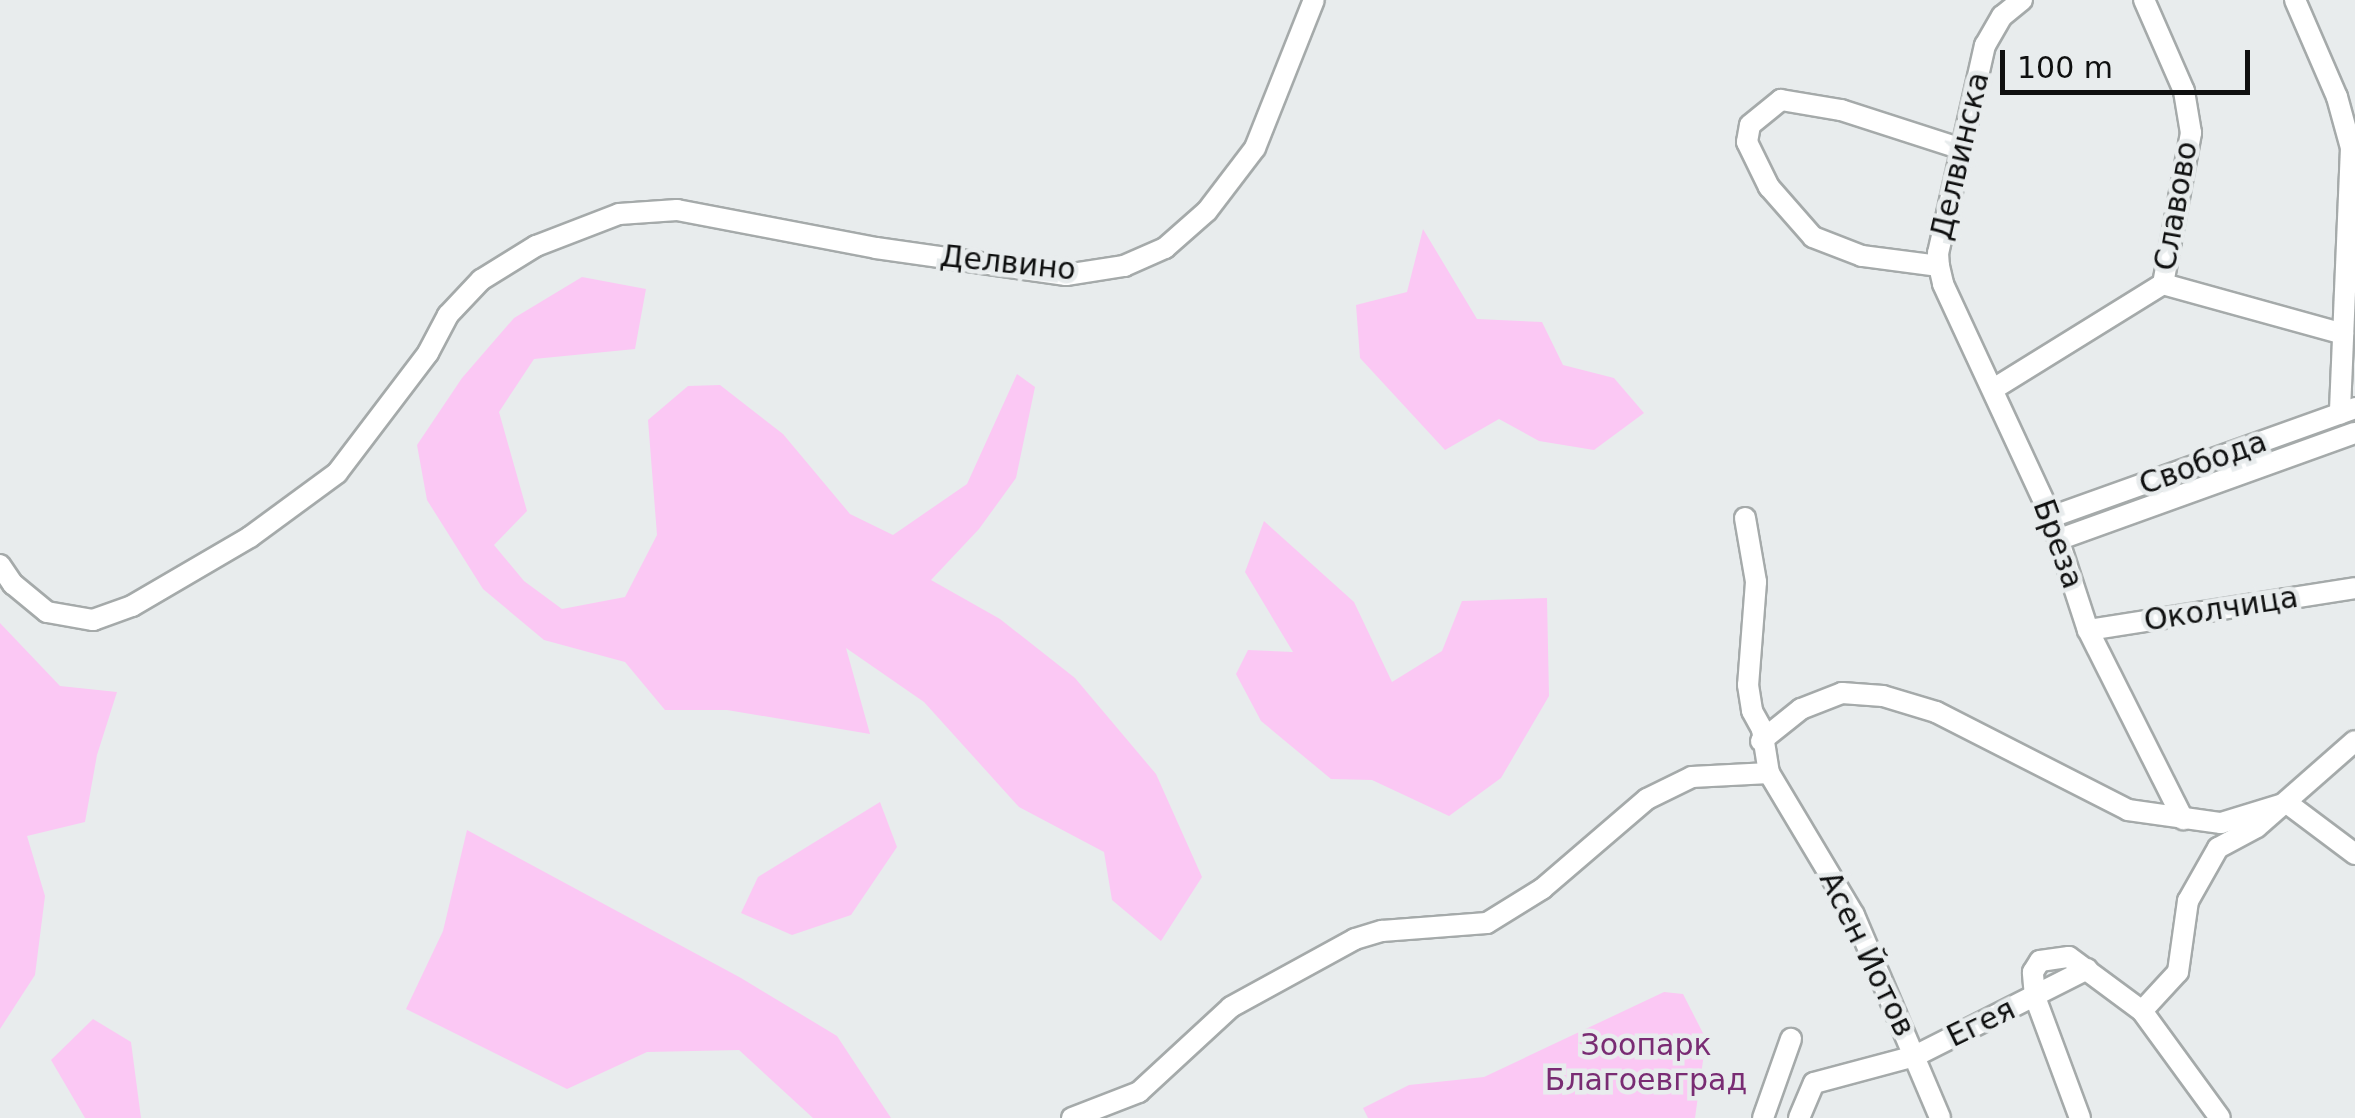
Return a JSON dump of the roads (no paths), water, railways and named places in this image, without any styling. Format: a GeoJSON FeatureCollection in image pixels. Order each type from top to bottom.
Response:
{"type":"FeatureCollection","features":[{"type":"Feature","properties":{"kind":"street","name":"Делвино"},"geometry":{"type":"LineString","coordinates":[[0,565],[46,612],[93,620],[132,606],[250,536],[337,474],[428,352],[448,315],[481,280],[536,246],[618,214],[677,210],[876,248],[1066,275],[1124,266],[1165,248],[1208,210],[1254,148],[1314,0]]}},
{"type":"Feature","properties":{"kind":"street","name":"Делвинска"},"geometry":{"type":"LineString","coordinates":[[1939,266],[1938,253],[1985,44],[2002,8],[2022,0]]}},
{"type":"Feature","properties":{"kind":"street","name":"Славово"},"geometry":{"type":"LineString","coordinates":[[1995,388],[2163,284],[2190,133],[2184,91],[2144,0]]}},
{"type":"Feature","properties":{"kind":"street"},"geometry":{"type":"LineString","coordinates":[[2295,0],[2338,97],[2351,148],[2343,334],[2348,411]]}},
{"type":"Feature","properties":{"kind":"street"},"geometry":{"type":"LineString","coordinates":[[1939,266],[1862,256],[1814,237],[1769,187],[1746,142],[1750,125],[1782,100],[1841,110],[1962,149]]}},
{"type":"Feature","properties":{"kind":"street","name":"Бреза"},"geometry":{"type":"LineString","coordinates":[[1939,266],[1943,284],[1995,388],[2060,538],[2088,630],[2183,819]]}},
{"type":"Feature","properties":{"kind":"street"},"geometry":{"type":"LineString","coordinates":[[2163,284],[2343,334]]}},
{"type":"Feature","properties":{"kind":"street","name":"Свобода"},"geometry":{"type":"LineString","coordinates":[[2051,517],[2348,411]]}},
{"type":"Feature","properties":{"kind":"street","name":"Свобода"},"geometry":{"type":"LineString","coordinates":[[2060,538],[2355,433]]}},
{"type":"Feature","properties":{"kind":"street","name":"Асен Йотов"},"geometry":{"type":"LineString","coordinates":[[1746,518],[1756,582],[1748,686],[1752,711],[1762,729],[1760,741],[1769,772],[1854,915],[1940,1118]]}},
{"type":"Feature","properties":{"kind":"street","name":"Околчица"},"geometry":{"type":"LineString","coordinates":[[2088,630],[2355,588]]}},
{"type":"Feature","properties":{"kind":"street"},"geometry":{"type":"LineString","coordinates":[[1760,741],[1801,709],[1842,693],[1883,696],[1936,712],[2128,810],[2221,823],[2287,803]]}},
{"type":"Feature","properties":{"kind":"street"},"geometry":{"type":"LineString","coordinates":[[2142,1010],[2178,972],[2188,901],[2218,848],[2257,827],[2355,741]]}},
{"type":"Feature","properties":{"kind":"street"},"geometry":{"type":"LineString","coordinates":[[1072,1118],[1139,1092],[1230,1006],[1355,939],[1382,930],[1487,923],[1542,889],[1647,799],[1692,777],[1769,772]]}},
{"type":"Feature","properties":{"kind":"street"},"geometry":{"type":"LineString","coordinates":[[2287,803],[2355,854]]}},
{"type":"Feature","properties":{"kind":"street"},"geometry":{"type":"LineString","coordinates":[[2080,1118],[2035,997],[2032,972],[2040,961],[2069,957],[2142,1010],[2220,1118]]}},
{"type":"Feature","properties":{"kind":"street","name":"Егея"},"geometry":{"type":"LineString","coordinates":[[1798,1118],[1814,1083],[1915,1056],[2087,969]]}},
{"type":"Feature","properties":{"kind":"street"},"geometry":{"type":"LineString","coordinates":[[1763,1118],[1791,1039]]}},
{"type":"Feature","properties":{"kind":"park label","name":"Зоопарк Благоевград"},"geometry":{"type":"Point","coordinates":[1646,1062]}}]}
